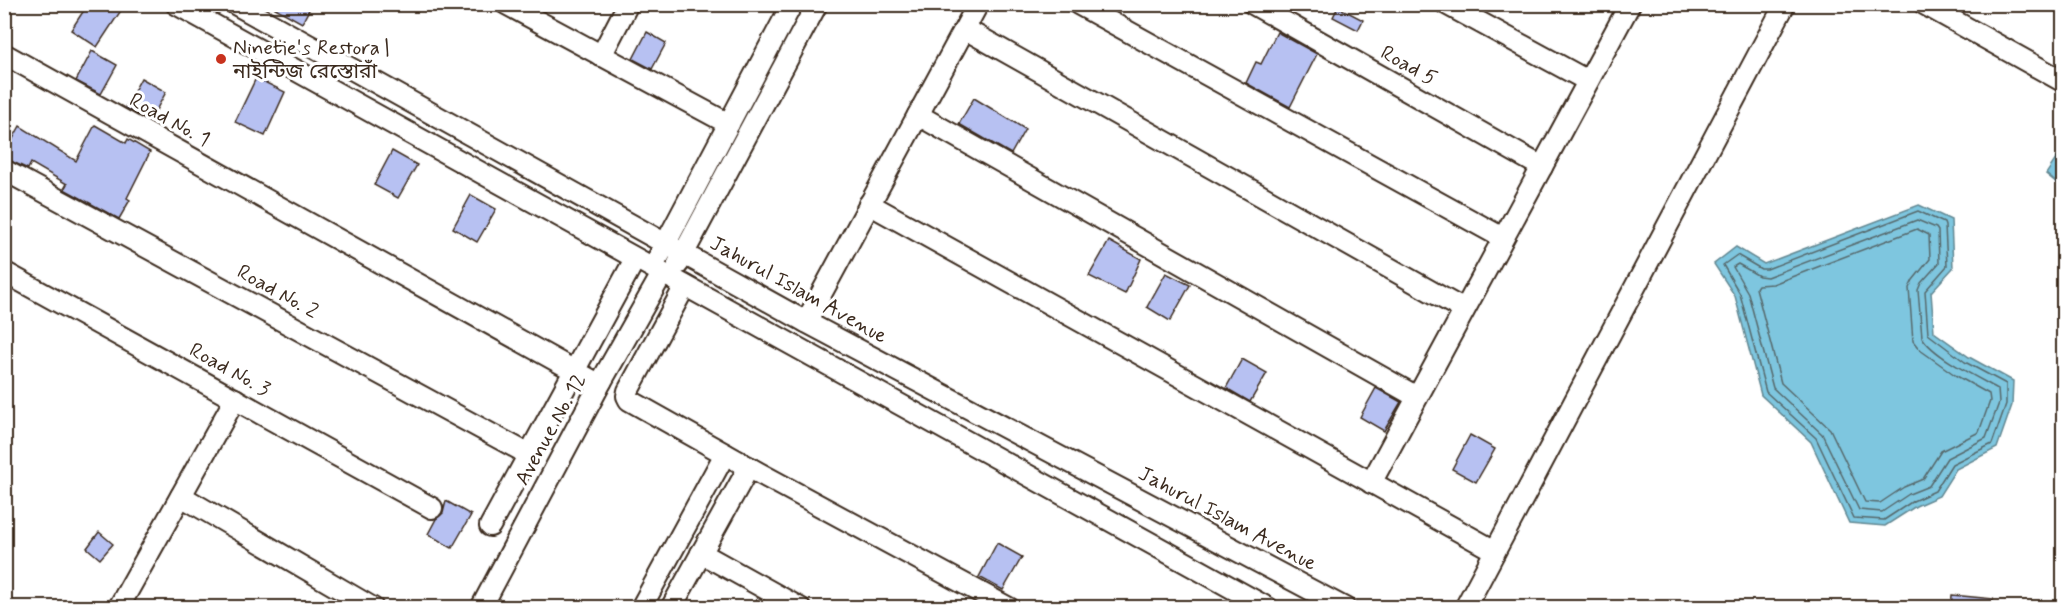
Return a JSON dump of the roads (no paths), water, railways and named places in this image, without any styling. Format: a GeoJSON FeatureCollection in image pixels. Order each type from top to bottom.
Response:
{"type":"FeatureCollection","features":[{"type":"Feature","properties":{"kind":"street"},"geometry":{"type":"LineString","coordinates":[[176,4],[1268,608]]}},
{"type":"Feature","properties":{"kind":"street","name":"Jahurul Islam Avenue"},"geometry":{"type":"LineString","coordinates":[[235,4],[806,322],[1345,608]]}},
{"type":"Feature","properties":{"kind":"street"},"geometry":{"type":"LineString","coordinates":[[506,4],[729,124]]}},
{"type":"Feature","properties":{"kind":"street"},"geometry":{"type":"LineString","coordinates":[[601,56],[628,4]]}},
{"type":"Feature","properties":{"kind":"street","name":"Avenue No. 12"},"geometry":{"type":"LineString","coordinates":[[674,249],[729,124],[792,4]]}},
{"type":"Feature","properties":{"kind":"street","name":"Avenue No. 12"},"geometry":{"type":"LineString","coordinates":[[481,608],[674,249],[817,4]]}},
{"type":"Feature","properties":{"kind":"street"},"geometry":{"type":"LineString","coordinates":[[806,322],[978,4]]}},
{"type":"Feature","properties":{"kind":"street"},"geometry":{"type":"LineString","coordinates":[[1078,4],[1503,238]]}},
{"type":"Feature","properties":{"kind":"street","name":"Road 5"},"geometry":{"type":"LineString","coordinates":[[1253,4],[1542,167]]}},
{"type":"Feature","properties":{"kind":"street"},"geometry":{"type":"LineString","coordinates":[[1446,4],[1588,81]]}},
{"type":"Feature","properties":{"kind":"street"},"geometry":{"type":"LineString","coordinates":[[1371,483],[1630,4]]}},
{"type":"Feature","properties":{"kind":"street"},"geometry":{"type":"LineString","coordinates":[[1465,608],[1785,4]]}},
{"type":"Feature","properties":{"kind":"street"},"geometry":{"type":"LineString","coordinates":[[1924,4],[2064,82]]}},
{"type":"Feature","properties":{"kind":"street"},"geometry":{"type":"LineString","coordinates":[[965,29],[1464,310]]}},
{"type":"Feature","properties":{"kind":"street","name":"Road No. 1"},"geometry":{"type":"LineString","coordinates":[[4,54],[573,370],[595,382],[601,382]]}},
{"type":"Feature","properties":{"kind":"street"},"geometry":{"type":"LineString","coordinates":[[918,115],[1417,397]]}},
{"type":"Feature","properties":{"kind":"street","name":"Road No. 2"},"geometry":{"type":"LineString","coordinates":[[4,170],[528,454]]}},
{"type":"Feature","properties":{"kind":"street"},"geometry":{"type":"LineString","coordinates":[[869,204],[1495,551]]}},
{"type":"Feature","properties":{"kind":"street","name":"Road No. 3"},"geometry":{"type":"LineString","coordinates":[[4,272],[432,508]]}},
{"type":"Feature","properties":{"kind":"street"},"geometry":{"type":"LineString","coordinates":[[661,273],[628,391],[629,400],[1008,608]]}},
{"type":"Feature","properties":{"kind":"street","name":"Avenue No. 12"},"geometry":{"type":"LineString","coordinates":[[490,526],[573,370],[661,273]]}},
{"type":"Feature","properties":{"kind":"street"},"geometry":{"type":"LineString","coordinates":[[120,605],[235,399]]}},
{"type":"Feature","properties":{"kind":"street"},"geometry":{"type":"LineString","coordinates":[[640,608],[725,454]]}},
{"type":"Feature","properties":{"kind":"street"},"geometry":{"type":"LineString","coordinates":[[671,608],[748,467]]}},
{"type":"Feature","properties":{"kind":"street"},"geometry":{"type":"LineString","coordinates":[[181,496],[372,608]]}},
{"type":"Feature","properties":{"kind":"street"},"geometry":{"type":"LineString","coordinates":[[701,553],[800,608]]}},
{"type":"Feature","properties":{"kind":"water"},"geometry":{"type":"Polygon","coordinates":[[[2064,154],[2063,188],[2046,174],[2058,156],[2064,154]]]}},
{"type":"Feature","properties":{"kind":"water"},"geometry":{"type":"Polygon","coordinates":[[[1919,205],[1951,220],[1953,268],[1931,292],[1934,332],[1969,357],[2013,381],[2012,405],[1997,448],[1956,469],[1939,496],[1916,506],[1885,526],[1849,523],[1811,442],[1761,395],[1735,296],[1714,264],[1736,247],[1764,264],[1919,205]]]}},
{"type":"Feature","properties":{"kind":"place","name":"Ninetie's Restora | নাইন্টিজ রেস্তোরাঁ"},"geometry":{"type":"Point","coordinates":[221,59]}}]}
